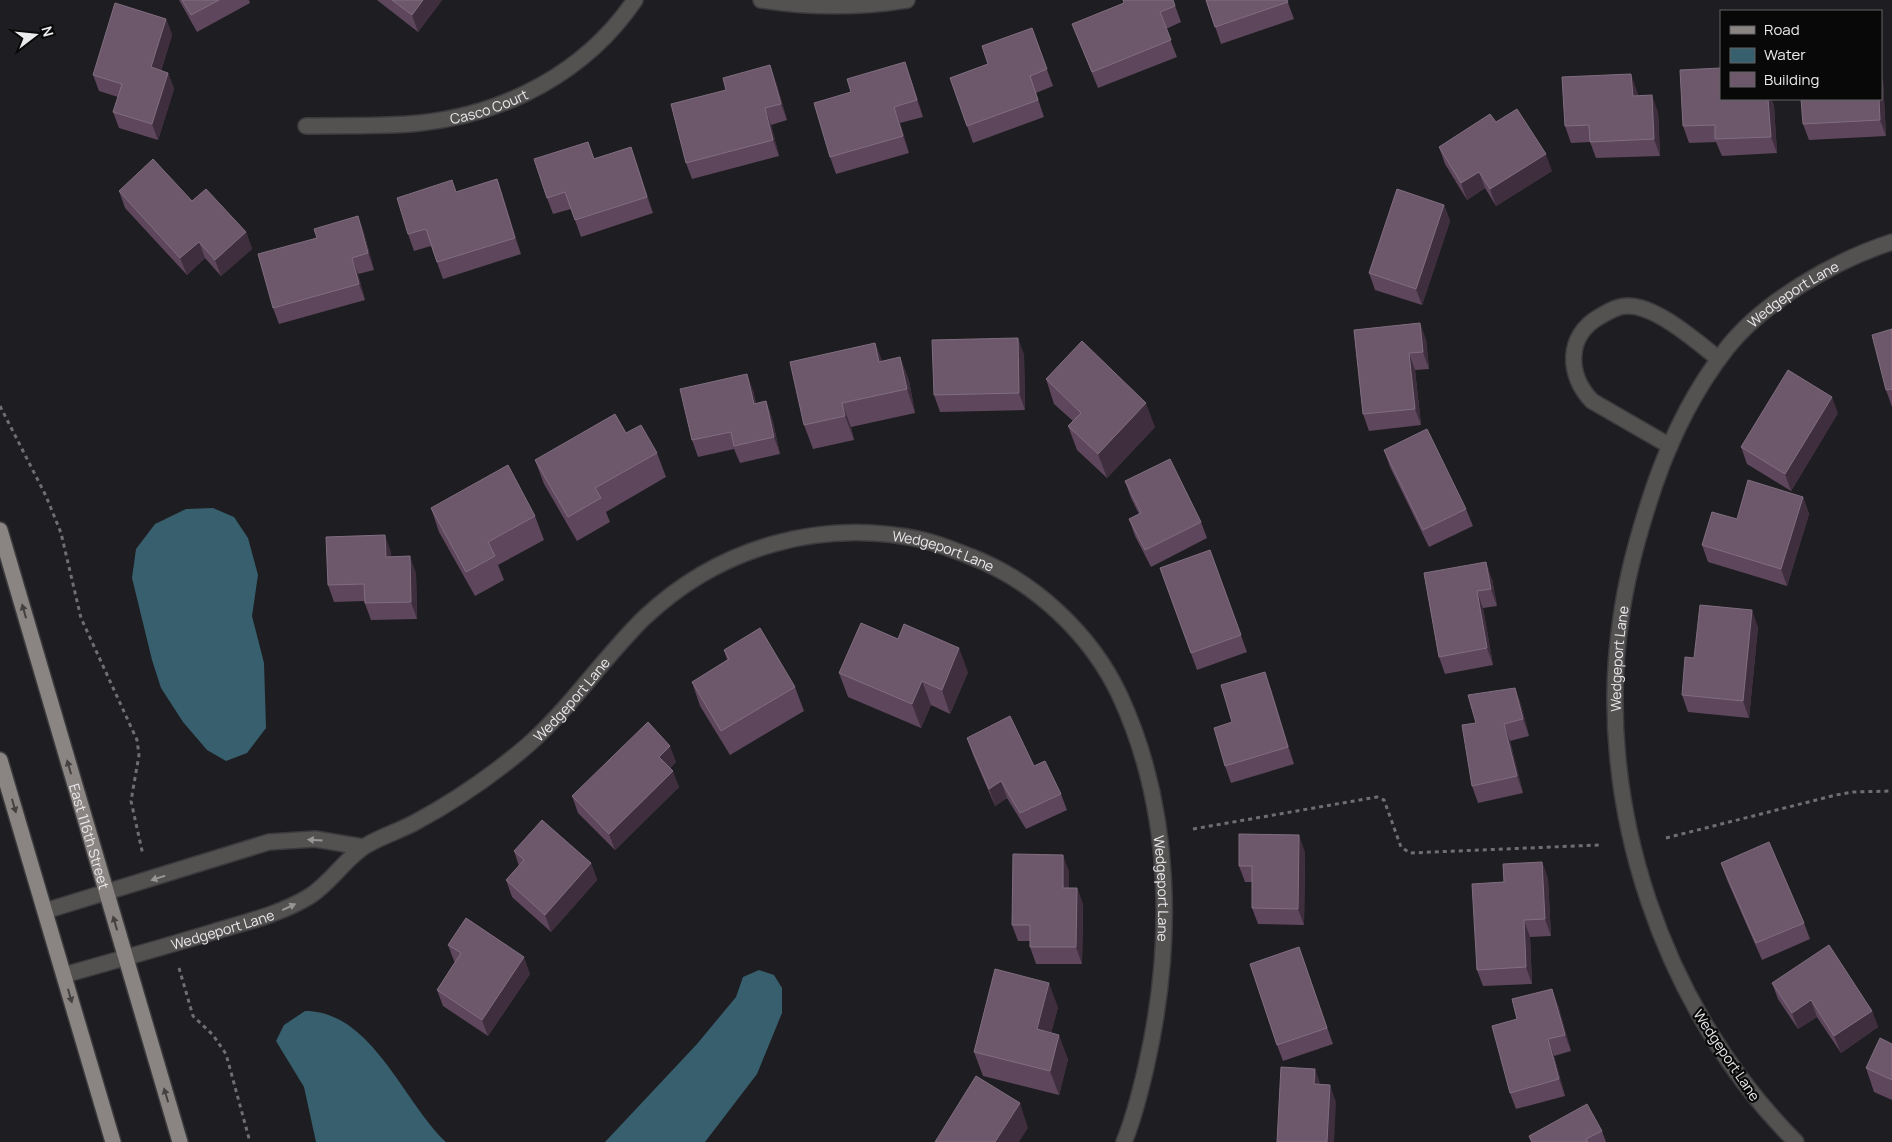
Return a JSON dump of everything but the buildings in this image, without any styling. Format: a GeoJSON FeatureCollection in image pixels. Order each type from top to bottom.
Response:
{"type":"FeatureCollection","features":[{"type":"Feature","properties":{"kind":"main road","name":"East 116th Street"},"geometry":{"type":"LineString","coordinates":[[0,530],[180,1142]]}},
{"type":"Feature","properties":{"kind":"main road"},"geometry":{"type":"LineString","coordinates":[[0,760],[113,1142]]}},
{"type":"Feature","properties":{"kind":"street","name":"Casco Court"},"geometry":{"type":"LineString","coordinates":[[306,126],[420,123],[448,119],[491,108],[528,93],[574,65],[622,20],[635,0]]}},
{"type":"Feature","properties":{"kind":"street"},"geometry":{"type":"LineString","coordinates":[[761,0],[795,6],[840,8],[907,0]]}},
{"type":"Feature","properties":{"kind":"street","name":"Wedgeport Lane"},"geometry":{"type":"LineString","coordinates":[[1796,1142],[1770,1116],[1744,1084],[1695,1007],[1657,927],[1628,827],[1622,790],[1616,722],[1617,654],[1620,620],[1645,513],[1670,446],[1696,394],[1719,359],[1742,332],[1780,300],[1855,256],[1892,242]]}},
{"type":"Feature","properties":{"kind":"street"},"geometry":{"type":"LineString","coordinates":[[1670,446],[1592,401],[1581,390],[1574,371],[1572,354],[1580,334],[1593,320],[1609,310],[1628,306],[1646,310],[1660,318],[1719,359]]}},
{"type":"Feature","properties":{"kind":"street","name":"Wedgeport Lane"},"geometry":{"type":"LineString","coordinates":[[64,976],[274,914],[311,896],[363,847],[412,824],[454,801],[509,761],[573,701],[643,619],[664,600],[709,569],[768,544],[807,535],[839,532],[897,535],[928,541],[985,563],[1013,578],[1038,596],[1072,625],[1096,656],[1116,689],[1134,727],[1145,762],[1160,834],[1164,931],[1155,1022],[1140,1091],[1124,1142]]}},
{"type":"Feature","properties":{"kind":"street"},"geometry":{"type":"LineString","coordinates":[[45,911],[106,894],[269,842],[315,839],[363,847]]}},
{"type":"Feature","properties":{"kind":"path"},"geometry":{"type":"LineString","coordinates":[[0,406],[46,496],[61,532],[71,582],[81,618],[138,740],[139,755],[131,801],[143,856]]}},
{"type":"Feature","properties":{"kind":"path"},"geometry":{"type":"LineString","coordinates":[[1666,838],[1836,795],[1853,792],[1892,791]]}},
{"type":"Feature","properties":{"kind":"path"},"geometry":{"type":"LineString","coordinates":[[1193,829],[1377,797],[1384,800],[1401,847],[1410,853],[1599,845]]}},
{"type":"Feature","properties":{"kind":"path"},"geometry":{"type":"LineString","coordinates":[[178,963],[186,1000],[193,1016],[213,1035],[226,1054],[250,1142]]}},
{"type":"Feature","properties":{"kind":"water"},"geometry":{"type":"Polygon","coordinates":[[[213,508],[234,517],[248,538],[258,575],[252,616],[264,663],[266,728],[247,753],[226,761],[207,750],[183,722],[161,688],[152,660],[132,578],[136,549],[155,524],[186,509],[213,508]]]}},
{"type":"Feature","properties":{"kind":"water"},"geometry":{"type":"Polygon","coordinates":[[[759,970],[774,975],[782,988],[782,1013],[757,1074],[705,1142],[605,1142],[697,1044],[736,997],[743,977],[759,970]]]}},
{"type":"Feature","properties":{"kind":"water"},"geometry":{"type":"Polygon","coordinates":[[[305,1011],[329,1015],[349,1026],[368,1042],[430,1125],[446,1142],[316,1142],[304,1087],[276,1041],[284,1025],[305,1011]]]}}]}
